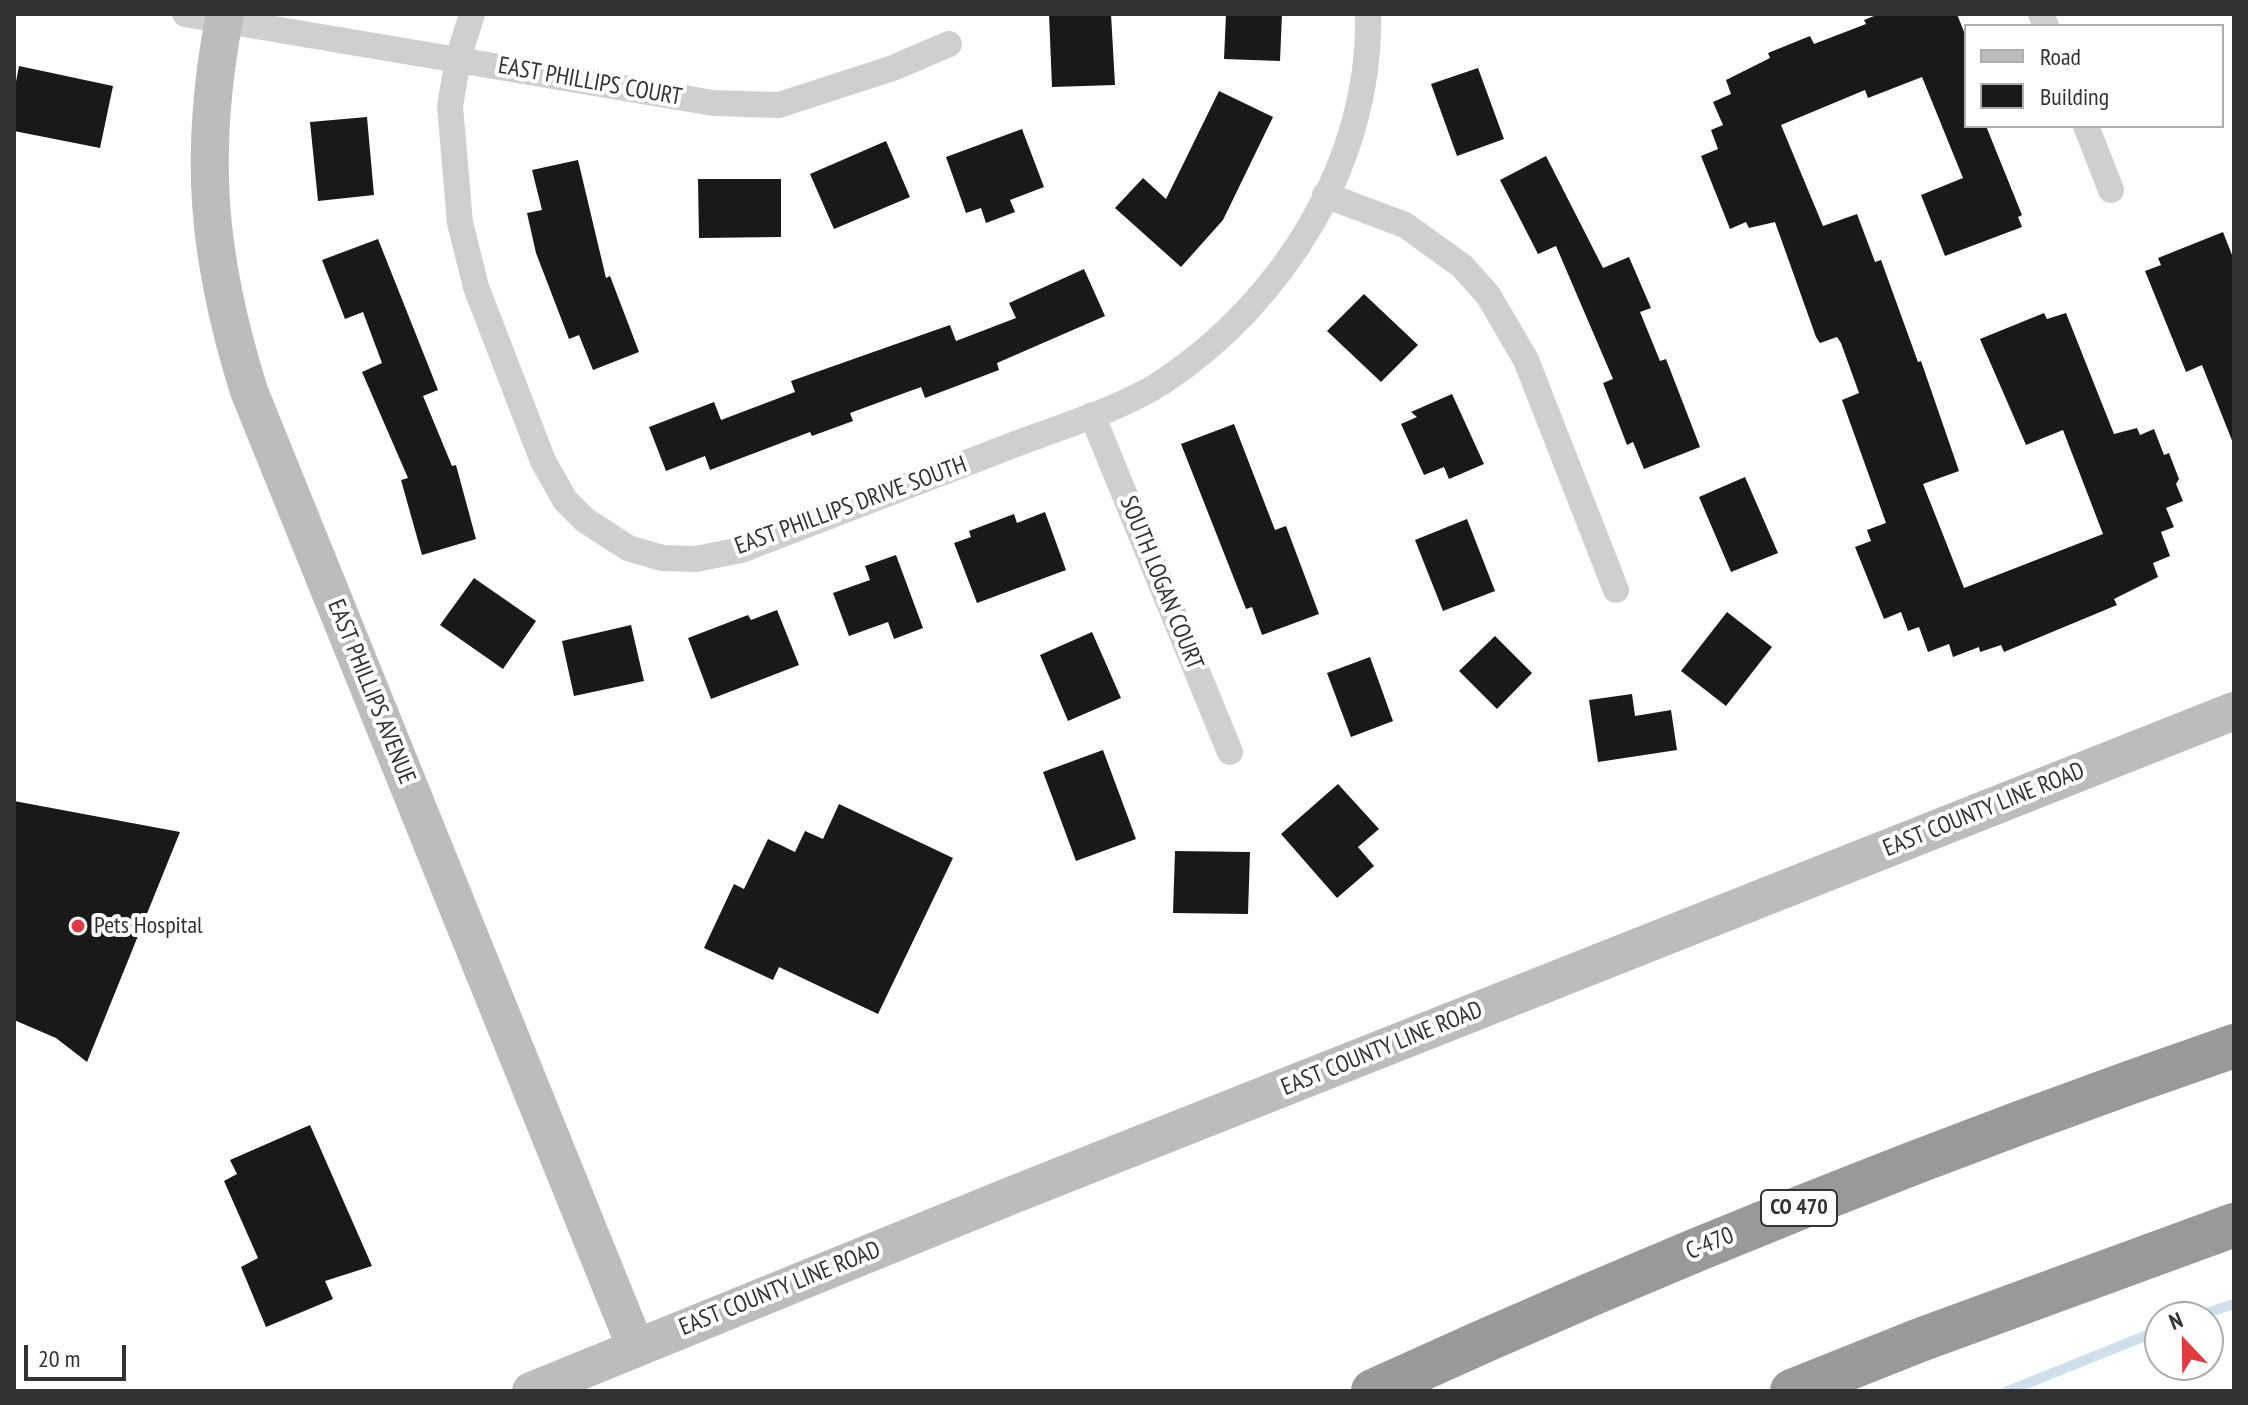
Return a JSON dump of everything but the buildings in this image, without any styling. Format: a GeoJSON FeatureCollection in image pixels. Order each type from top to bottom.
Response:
{"type":"FeatureCollection","features":[{"type":"Feature","properties":{"kind":"highway","name":"C-470"},"geometry":{"type":"LineString","coordinates":[[1373,1391],[1703,1246],[2005,1128],[2234,1046]]}},
{"type":"Feature","properties":{"kind":"highway"},"geometry":{"type":"LineString","coordinates":[[1792,1391],[2234,1225]]}},
{"type":"Feature","properties":{"kind":"main road","name":"EAST PHILLIPS AVENUE"},"geometry":{"type":"LineString","coordinates":[[224,19],[213,86],[209,181],[214,258],[249,391],[636,1348]]}},
{"type":"Feature","properties":{"kind":"main road","name":"EAST COUNTY LINE ROAD"},"geometry":{"type":"LineString","coordinates":[[531,1391],[1015,1194],[2234,711]]}},
{"type":"Feature","properties":{"kind":"street","name":"EAST PHILLIPS COURT"},"geometry":{"type":"LineString","coordinates":[[185,14],[713,103],[779,105],[893,68],[949,44]]}},
{"type":"Feature","properties":{"kind":"street","name":"EAST PHILLIPS DRIVE SOUTH"},"geometry":{"type":"LineString","coordinates":[[472,14],[458,59],[450,106],[460,223],[476,287],[543,461],[565,500],[608,537],[628,548],[662,558],[696,559],[741,550],[1092,415],[1161,383],[1243,318],[1273,283],[1308,231],[1325,195],[1356,111],[1368,14]]}},
{"type":"Feature","properties":{"kind":"street"},"geometry":{"type":"LineString","coordinates":[[2087,128],[2111,190]]}},
{"type":"Feature","properties":{"kind":"street"},"geometry":{"type":"LineString","coordinates":[[1325,195],[1405,225],[1462,266],[1488,295],[1526,360],[1616,590]]}},
{"type":"Feature","properties":{"kind":"street","name":"SOUTH LOGAN COURT"},"geometry":{"type":"LineString","coordinates":[[1092,415],[1230,752]]}},
{"type":"Feature","properties":{"kind":"waterway"},"geometry":{"type":"LineString","coordinates":[[2224,1307],[2234,1304]]}},
{"type":"Feature","properties":{"kind":"waterway"},"geometry":{"type":"LineString","coordinates":[[2008,1391],[2144,1336]]}},
{"type":"Feature","properties":{"kind":"place","name":"Pets Hospital"},"geometry":{"type":"Point","coordinates":[78,926]}}]}
